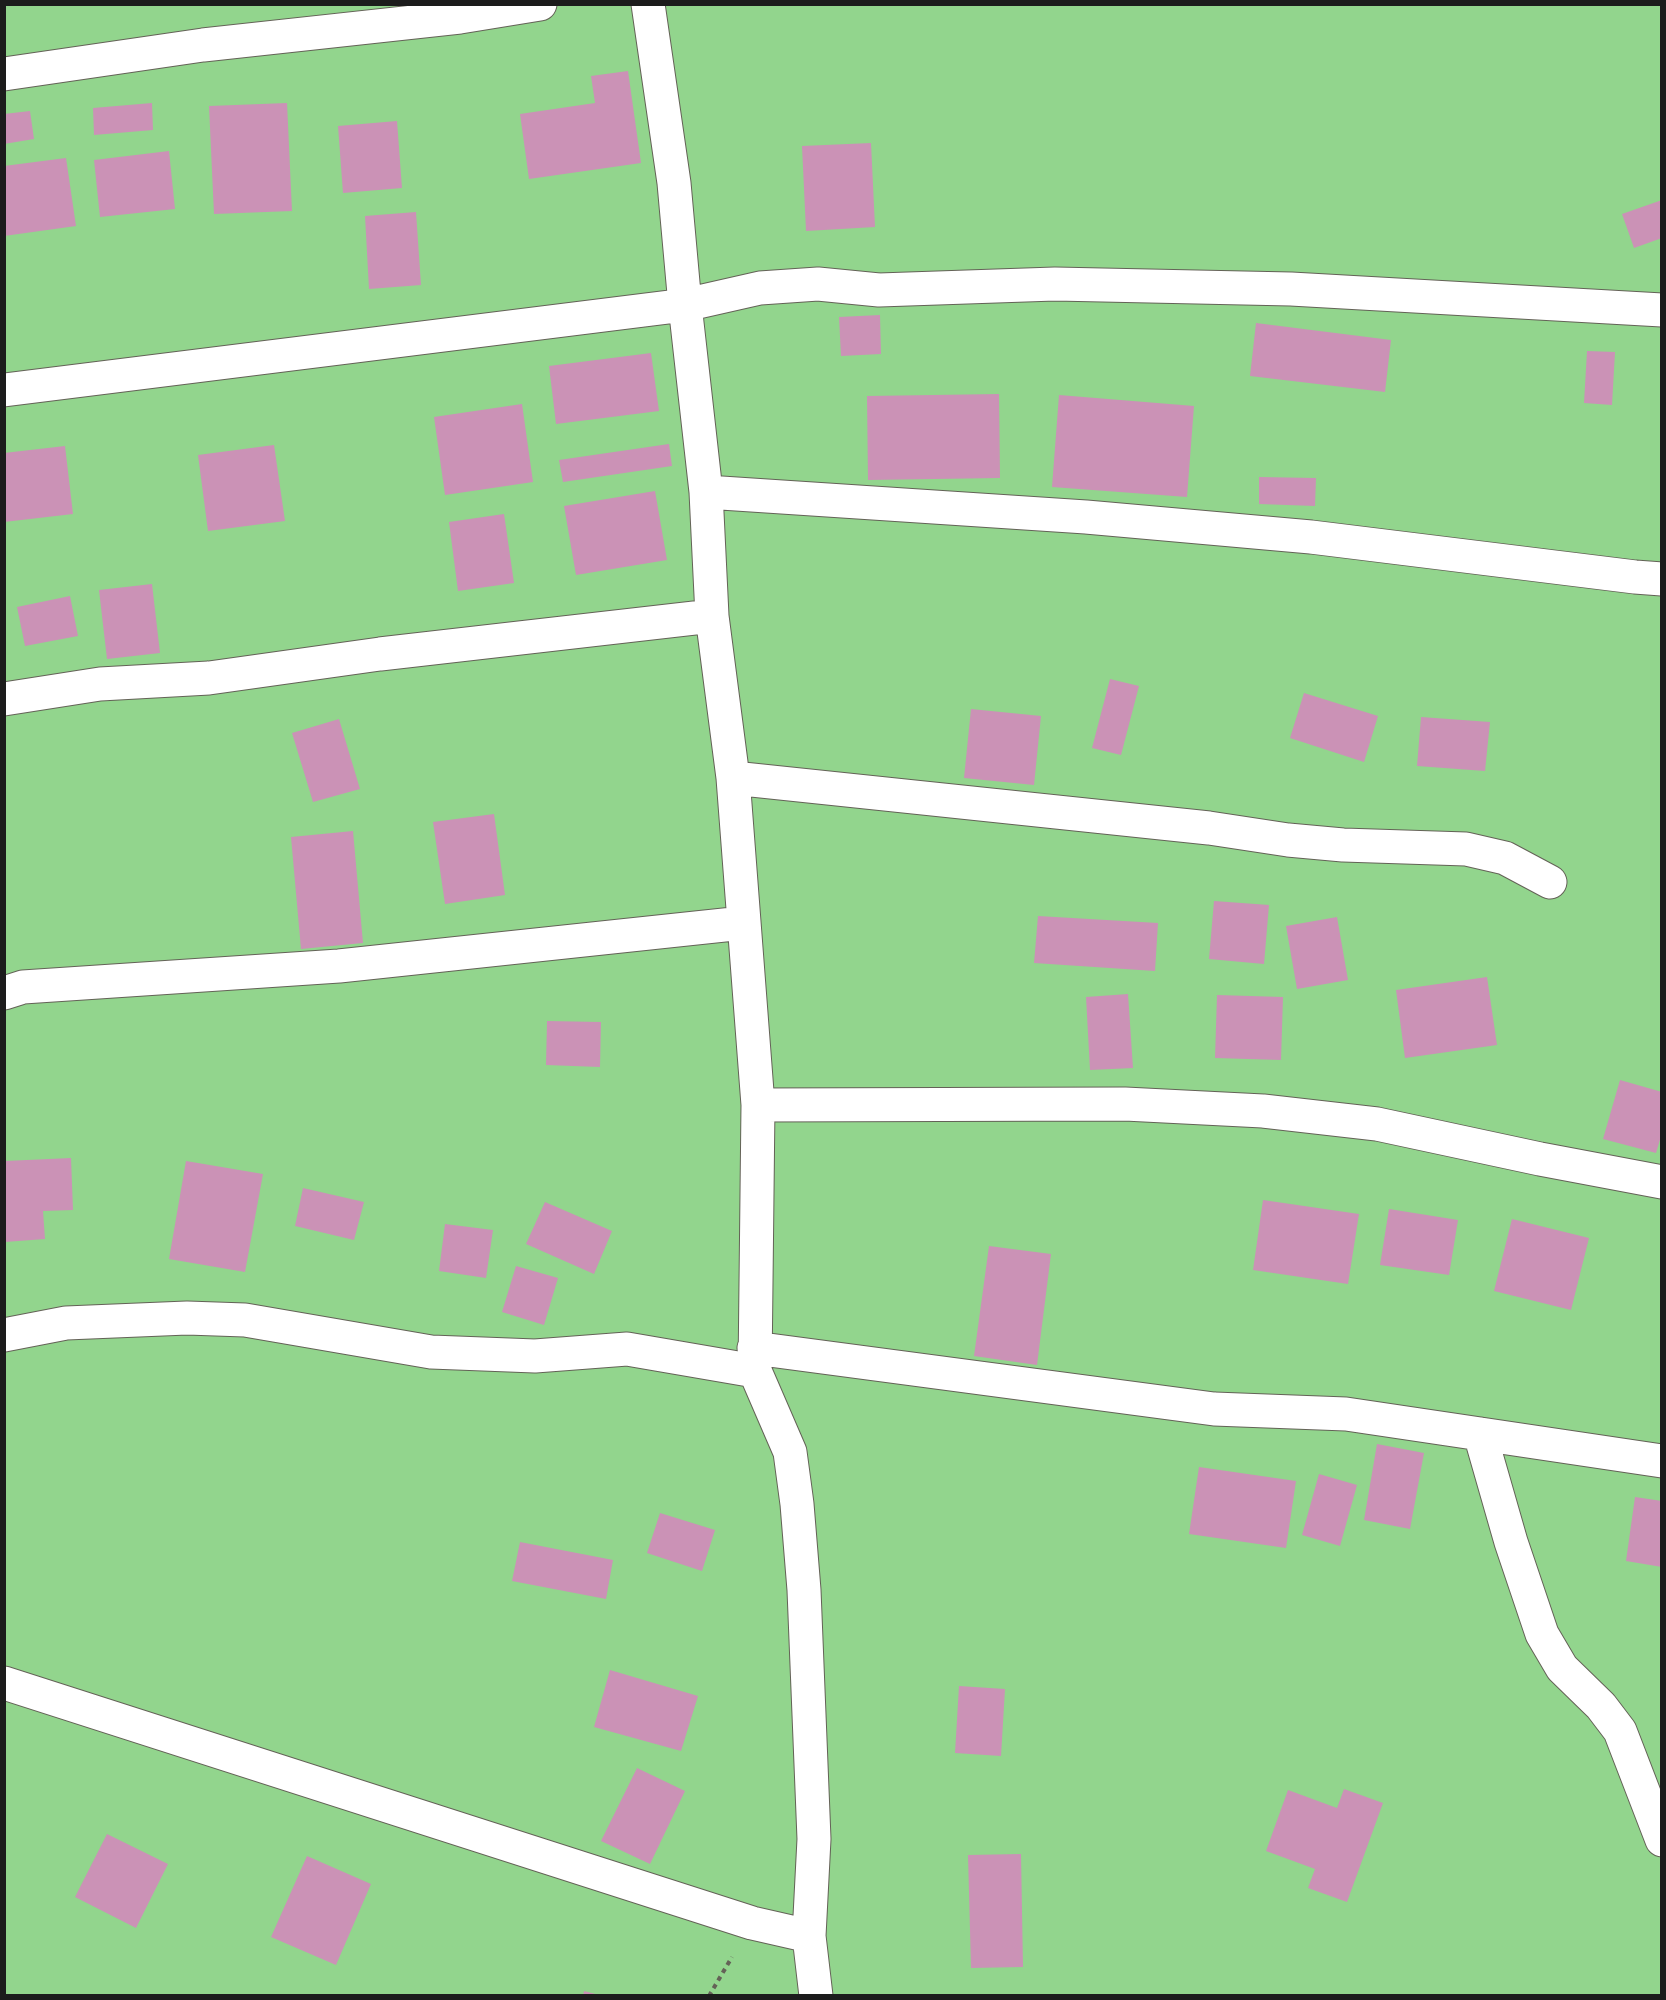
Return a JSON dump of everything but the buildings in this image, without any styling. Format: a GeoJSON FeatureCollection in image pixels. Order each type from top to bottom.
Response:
{"type":"FeatureCollection","features":[{"type":"Feature","properties":{"kind":"street"},"geometry":{"type":"LineString","coordinates":[[4,74],[203,45],[460,17],[540,4]]}},
{"type":"Feature","properties":{"kind":"street"},"geometry":{"type":"LineString","coordinates":[[648,4],[674,183],[706,492],[712,616],[733,778],[758,1105],[755,1360],[790,1452],[797,1504],[804,1590],[814,1839],[809,1936],[816,1995]]}},
{"type":"Feature","properties":{"kind":"street"},"geometry":{"type":"LineString","coordinates":[[4,390],[685,305],[760,288],[818,284],[879,290],[1055,284],[1291,289],[1662,310]]}},
{"type":"Feature","properties":{"kind":"street"},"geometry":{"type":"LineString","coordinates":[[706,492],[1075,516],[1311,537],[1662,579]]}},
{"type":"Feature","properties":{"kind":"street"},"geometry":{"type":"LineString","coordinates":[[4,699],[100,684],[209,678],[380,654],[712,616]]}},
{"type":"Feature","properties":{"kind":"street"},"geometry":{"type":"LineString","coordinates":[[733,778],[1197,827],[1288,840],[1343,845],[1466,849],[1505,858],[1550,882]]}},
{"type":"Feature","properties":{"kind":"street"},"geometry":{"type":"LineString","coordinates":[[4,993],[23,987],[339,966],[743,923]]}},
{"type":"Feature","properties":{"kind":"street"},"geometry":{"type":"LineString","coordinates":[[758,1105],[1125,1104],[1263,1111],[1377,1124],[1662,1182]]}},
{"type":"Feature","properties":{"kind":"street"},"geometry":{"type":"LineString","coordinates":[[4,1335],[66,1323],[187,1318],[246,1320],[431,1352],[535,1356],[627,1349],[755,1360],[1214,1409],[1346,1413],[1662,1461]]}},
{"type":"Feature","properties":{"kind":"street"},"geometry":{"type":"LineString","coordinates":[[1480,1434],[1511,1542],[1542,1634],[1562,1668],[1601,1706],[1620,1731],[1662,1840]]}},
{"type":"Feature","properties":{"kind":"street"},"geometry":{"type":"LineString","coordinates":[[4,1683],[752,1923],[809,1936]]}},
{"type":"Feature","properties":{"kind":"green space"},"geometry":{"type":"Polygon","coordinates":[[[5,5],[1661,5],[1661,1995],[5,1995],[5,5]]]}}]}
